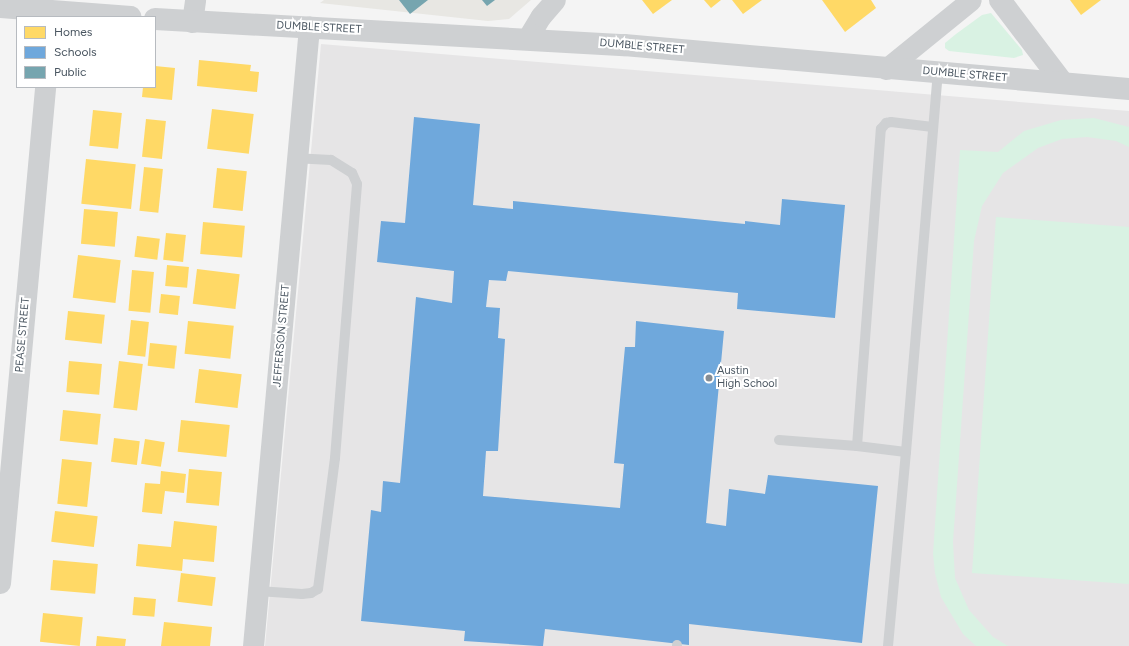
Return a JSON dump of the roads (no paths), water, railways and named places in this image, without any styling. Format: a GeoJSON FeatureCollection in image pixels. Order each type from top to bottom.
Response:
{"type":"FeatureCollection","features":[{"type":"Feature","properties":{"kind":"street"},"geometry":{"type":"LineString","coordinates":[[192,22],[195,0]]}},
{"type":"Feature","properties":{"kind":"street"},"geometry":{"type":"LineString","coordinates":[[527,39],[542,16],[555,0]]}},
{"type":"Feature","properties":{"kind":"street"},"geometry":{"type":"LineString","coordinates":[[886,69],[971,0]]}},
{"type":"Feature","properties":{"kind":"street"},"geometry":{"type":"LineString","coordinates":[[1000,0],[1063,84]]}},
{"type":"Feature","properties":{"kind":"street"},"geometry":{"type":"LineString","coordinates":[[0,7],[52,14],[104,16]]}},
{"type":"Feature","properties":{"kind":"street","name":"DUMBLE STREET"},"geometry":{"type":"LineString","coordinates":[[156,19],[624,45],[1129,89]]}},
{"type":"Feature","properties":{"kind":"street","name":"JEFFERSON STREET"},"geometry":{"type":"LineString","coordinates":[[253,646],[309,27]]}},
{"type":"Feature","properties":{"kind":"street","name":"PEASE STREET"},"geometry":{"type":"LineString","coordinates":[[0,583],[45,88]]}},
{"type":"Feature","properties":{"kind":"lane"},"geometry":{"type":"LineString","coordinates":[[888,646],[938,73]]}},
{"type":"Feature","properties":{"kind":"lane"},"geometry":{"type":"LineString","coordinates":[[857,446],[881,129],[886,123],[891,122],[933,127]]}},
{"type":"Feature","properties":{"kind":"lane"},"geometry":{"type":"LineString","coordinates":[[258,591],[302,594],[311,593],[318,589],[335,458],[357,184],[352,173],[331,160],[298,158]]}},
{"type":"Feature","properties":{"kind":"lane"},"geometry":{"type":"LineString","coordinates":[[779,440],[857,446],[906,452]]}},
{"type":"Feature","properties":{"kind":"place","name":"Austin High School"},"geometry":{"type":"Point","coordinates":[709,378]}}]}
